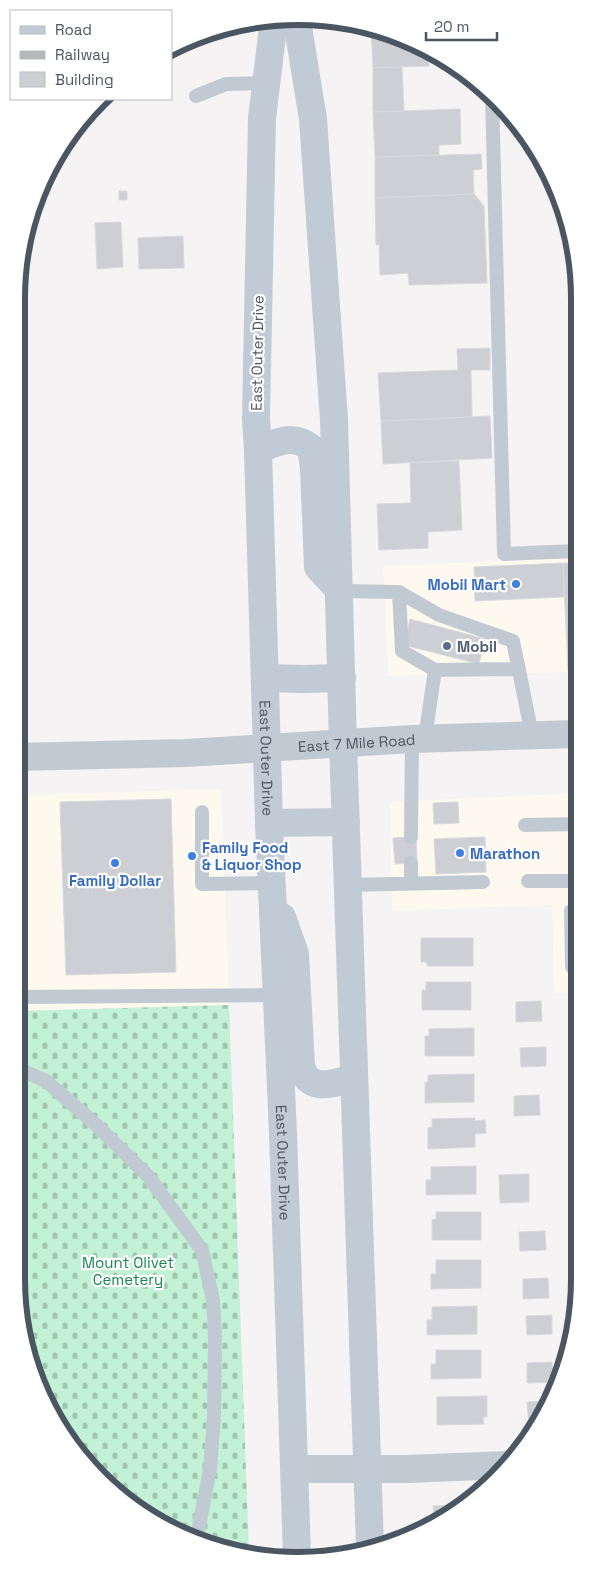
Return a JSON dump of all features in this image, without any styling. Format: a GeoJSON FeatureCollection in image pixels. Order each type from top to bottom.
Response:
{"type":"FeatureCollection","features":[{"type":"Feature","properties":{"kind":"main road"},"geometry":{"type":"LineString","coordinates":[[298,25],[313,129],[334,420],[370,1543]]}},
{"type":"Feature","properties":{"kind":"main road","name":"East Outer Drive"},"geometry":{"type":"LineString","coordinates":[[273,26],[261,128],[256,419],[269,823],[297,1552]]}},
{"type":"Feature","properties":{"kind":"main road"},"geometry":{"type":"LineString","coordinates":[[258,450],[276,442],[288,440],[303,441],[311,448],[314,468],[318,567],[340,591]]}},
{"type":"Feature","properties":{"kind":"main road"},"geometry":{"type":"LineString","coordinates":[[265,678],[342,678]]}},
{"type":"Feature","properties":{"kind":"main road"},"geometry":{"type":"LineString","coordinates":[[269,823],[346,822]]}},
{"type":"Feature","properties":{"kind":"main road"},"geometry":{"type":"LineString","coordinates":[[272,888],[295,954],[301,1066],[304,1076],[312,1082],[324,1085],[354,1078]]}},
{"type":"Feature","properties":{"kind":"street","name":"East 7 Mile Road"},"geometry":{"type":"LineString","coordinates":[[25,757],[186,753],[418,738],[571,734]]}},
{"type":"Feature","properties":{"kind":"street"},"geometry":{"type":"LineString","coordinates":[[295,1469],[407,1469],[497,1465]]}},
{"type":"Feature","properties":{"kind":"lane"},"geometry":{"type":"LineString","coordinates":[[196,96],[226,84],[266,83]]}},
{"type":"Feature","properties":{"kind":"lane"},"geometry":{"type":"LineString","coordinates":[[492,106],[504,554],[571,551]]}},
{"type":"Feature","properties":{"kind":"lane"},"geometry":{"type":"LineString","coordinates":[[340,591],[399,592],[437,621],[513,641],[532,735]]}},
{"type":"Feature","properties":{"kind":"lane"},"geometry":{"type":"LineString","coordinates":[[399,592],[402,651],[430,668],[456,664],[519,668]]}},
{"type":"Feature","properties":{"kind":"lane"},"geometry":{"type":"LineString","coordinates":[[411,837],[418,738],[430,668],[428,651]]}},
{"type":"Feature","properties":{"kind":"lane"},"geometry":{"type":"LineString","coordinates":[[202,812],[202,884],[272,888]]}},
{"type":"Feature","properties":{"kind":"lane"},"geometry":{"type":"LineString","coordinates":[[525,825],[571,824]]}},
{"type":"Feature","properties":{"kind":"lane"},"geometry":{"type":"LineString","coordinates":[[411,863],[411,883]]}},
{"type":"Feature","properties":{"kind":"lane"},"geometry":{"type":"LineString","coordinates":[[528,881],[571,881]]}},
{"type":"Feature","properties":{"kind":"lane"},"geometry":{"type":"LineString","coordinates":[[348,885],[482,882]]}},
{"type":"Feature","properties":{"kind":"lane"},"geometry":{"type":"LineString","coordinates":[[25,997],[277,996]]}},
{"type":"Feature","properties":{"kind":"lane"},"geometry":{"type":"LineString","coordinates":[[25,1072],[46,1081],[94,1123],[148,1176],[202,1250],[213,1300],[215,1338],[214,1417],[210,1469],[198,1533]]}},
{"type":"Feature","properties":{"kind":"shaded area"},"geometry":{"type":"Polygon","coordinates":[[[571,558],[571,672],[388,676],[383,566],[571,558]]]}},
{"type":"Feature","properties":{"kind":"shaded area"},"geometry":{"type":"Polygon","coordinates":[[[221,789],[229,1005],[25,1011],[25,795],[221,789]]]}},
{"type":"Feature","properties":{"kind":"shaded area"},"geometry":{"type":"Polygon","coordinates":[[[571,793],[571,992],[554,993],[552,905],[392,911],[390,802],[571,793]]]}},
{"type":"Feature","properties":{"kind":"green space","name":"Mount Olivet Cemetery"},"geometry":{"type":"Polygon","coordinates":[[[229,1005],[249,1548],[210,1538],[177,1524],[146,1506],[118,1484],[93,1459],[71,1431],[53,1400],[39,1367],[27,1315],[25,1279],[25,1011],[229,1005]]]}},
{"type":"Feature","properties":{"kind":"building"},"geometry":{"type":"Polygon","coordinates":[[[371,35],[386,39],[428,59],[429,66],[373,68],[371,35]]]}},
{"type":"Feature","properties":{"kind":"building"},"geometry":{"type":"Polygon","coordinates":[[[402,67],[404,111],[373,112],[373,68],[402,67]]]}},
{"type":"Feature","properties":{"kind":"building"},"geometry":{"type":"Polygon","coordinates":[[[460,109],[461,144],[439,145],[439,155],[375,157],[373,112],[460,109]]]}},
{"type":"Feature","properties":{"kind":"building"},"geometry":{"type":"Polygon","coordinates":[[[481,154],[482,169],[473,170],[474,194],[375,198],[375,157],[481,154]]]}},
{"type":"Feature","properties":{"kind":"building"},"geometry":{"type":"Polygon","coordinates":[[[119,191],[127,191],[127,200],[119,200],[119,191]]]}},
{"type":"Feature","properties":{"kind":"building"},"geometry":{"type":"Polygon","coordinates":[[[474,194],[484,206],[487,283],[409,285],[408,273],[380,275],[379,244],[376,245],[375,198],[474,194]]]}},
{"type":"Feature","properties":{"kind":"building"},"geometry":{"type":"Polygon","coordinates":[[[121,222],[123,267],[97,269],[95,223],[121,222]]]}},
{"type":"Feature","properties":{"kind":"building"},"geometry":{"type":"Polygon","coordinates":[[[183,236],[184,268],[139,269],[138,238],[183,236]]]}},
{"type":"Feature","properties":{"kind":"building"},"geometry":{"type":"Polygon","coordinates":[[[490,348],[490,370],[471,370],[472,417],[381,421],[378,373],[458,370],[457,349],[490,348]]]}},
{"type":"Feature","properties":{"kind":"building"},"geometry":{"type":"Polygon","coordinates":[[[490,416],[492,458],[383,464],[381,421],[490,416]]]}},
{"type":"Feature","properties":{"kind":"building"},"geometry":{"type":"Polygon","coordinates":[[[459,461],[462,530],[428,532],[428,548],[379,550],[377,504],[411,503],[410,463],[459,461]]]}},
{"type":"Feature","properties":{"kind":"building"},"geometry":{"type":"Polygon","coordinates":[[[563,563],[564,597],[475,601],[474,567],[563,563]]]}},
{"type":"Feature","properties":{"kind":"building"},"geometry":{"type":"Polygon","coordinates":[[[563,563],[571,563],[571,671],[568,671],[563,563]]]}},
{"type":"Feature","properties":{"kind":"building"},"geometry":{"type":"Polygon","coordinates":[[[410,619],[485,639],[479,664],[404,645],[410,619]]]}},
{"type":"Feature","properties":{"kind":"building"},"geometry":{"type":"Polygon","coordinates":[[[171,799],[176,972],[66,975],[60,802],[171,799]]]}},
{"type":"Feature","properties":{"kind":"building"},"geometry":{"type":"Polygon","coordinates":[[[458,802],[459,823],[434,824],[433,803],[458,802]]]}},
{"type":"Feature","properties":{"kind":"building"},"geometry":{"type":"Polygon","coordinates":[[[416,837],[417,863],[395,864],[393,838],[416,837]]]}},
{"type":"Feature","properties":{"kind":"building"},"geometry":{"type":"Polygon","coordinates":[[[485,837],[486,872],[436,874],[434,839],[485,837]]]}},
{"type":"Feature","properties":{"kind":"building"},"geometry":{"type":"Polygon","coordinates":[[[421,938],[473,938],[473,966],[427,966],[427,962],[421,962],[421,938]]]}},
{"type":"Feature","properties":{"kind":"building"},"geometry":{"type":"Polygon","coordinates":[[[426,982],[471,982],[471,1010],[422,1010],[422,990],[426,990],[426,982]]]}},
{"type":"Feature","properties":{"kind":"building"},"geometry":{"type":"Polygon","coordinates":[[[541,1001],[542,1021],[516,1022],[516,1002],[541,1001]]]}},
{"type":"Feature","properties":{"kind":"building"},"geometry":{"type":"Polygon","coordinates":[[[474,1028],[474,1056],[425,1056],[425,1036],[429,1036],[429,1029],[474,1028]]]}},
{"type":"Feature","properties":{"kind":"building"},"geometry":{"type":"Polygon","coordinates":[[[569,1030],[571,1030],[571,1054],[570,1054],[569,1030]]]}},
{"type":"Feature","properties":{"kind":"building"},"geometry":{"type":"Polygon","coordinates":[[[546,1047],[546,1066],[521,1067],[520,1048],[546,1047]]]}},
{"type":"Feature","properties":{"kind":"building"},"geometry":{"type":"Polygon","coordinates":[[[474,1074],[474,1102],[425,1103],[425,1082],[428,1082],[428,1075],[474,1074]]]}},
{"type":"Feature","properties":{"kind":"building"},"geometry":{"type":"Polygon","coordinates":[[[570,1079],[571,1079],[571,1099],[570,1079]]]}},
{"type":"Feature","properties":{"kind":"building"},"geometry":{"type":"Polygon","coordinates":[[[539,1095],[540,1115],[514,1116],[514,1096],[539,1095]]]}},
{"type":"Feature","properties":{"kind":"building"},"geometry":{"type":"Polygon","coordinates":[[[475,1118],[475,1121],[485,1120],[486,1133],[475,1134],[475,1147],[428,1149],[428,1128],[432,1127],[432,1119],[475,1118]]]}},
{"type":"Feature","properties":{"kind":"building"},"geometry":{"type":"Polygon","coordinates":[[[476,1166],[476,1194],[426,1195],[426,1180],[431,1180],[431,1167],[476,1166]]]}},
{"type":"Feature","properties":{"kind":"building"},"geometry":{"type":"Polygon","coordinates":[[[529,1174],[529,1202],[500,1203],[499,1175],[529,1174]]]}},
{"type":"Feature","properties":{"kind":"building"},"geometry":{"type":"Polygon","coordinates":[[[436,1212],[481,1212],[481,1240],[432,1240],[432,1220],[436,1219],[436,1212]]]}},
{"type":"Feature","properties":{"kind":"building"},"geometry":{"type":"Polygon","coordinates":[[[545,1231],[546,1250],[520,1251],[519,1232],[545,1231]]]}},
{"type":"Feature","properties":{"kind":"building"},"geometry":{"type":"Polygon","coordinates":[[[436,1260],[481,1260],[481,1288],[431,1289],[431,1274],[436,1274],[436,1260]]]}},
{"type":"Feature","properties":{"kind":"building"},"geometry":{"type":"Polygon","coordinates":[[[548,1278],[549,1298],[523,1299],[523,1279],[548,1278]]]}},
{"type":"Feature","properties":{"kind":"building"},"geometry":{"type":"Polygon","coordinates":[[[477,1306],[477,1334],[427,1335],[427,1320],[432,1320],[432,1307],[477,1306]]]}},
{"type":"Feature","properties":{"kind":"building"},"geometry":{"type":"Polygon","coordinates":[[[552,1315],[552,1334],[527,1335],[526,1316],[552,1315]]]}},
{"type":"Feature","properties":{"kind":"building"},"geometry":{"type":"Polygon","coordinates":[[[436,1350],[481,1350],[481,1378],[431,1379],[431,1364],[436,1364],[436,1350]]]}},
{"type":"Feature","properties":{"kind":"building"},"geometry":{"type":"Polygon","coordinates":[[[552,1362],[553,1377],[550,1382],[527,1383],[527,1363],[552,1362]]]}},
{"type":"Feature","properties":{"kind":"building"},"geometry":{"type":"Polygon","coordinates":[[[487,1396],[487,1417],[483,1417],[484,1424],[437,1425],[437,1397],[487,1396]]]}},
{"type":"Feature","properties":{"kind":"building"},"geometry":{"type":"Polygon","coordinates":[[[542,1401],[529,1425],[527,1402],[542,1401]]]}},
{"type":"Feature","properties":{"kind":"building"},"geometry":{"type":"Polygon","coordinates":[[[451,1505],[434,1515],[433,1506],[451,1505]]]}},
{"type":"Feature","properties":{"kind":"railway"},"geometry":{"type":"LineString","coordinates":[[53,178],[63,160]]}},
{"type":"Feature","properties":{"kind":"place","name":"Mobil Mart"},"geometry":{"type":"Point","coordinates":[516,584]}},
{"type":"Feature","properties":{"kind":"place","name":"Mobil"},"geometry":{"type":"Point","coordinates":[447,646]}},
{"type":"Feature","properties":{"kind":"place","name":"Marathon"},"geometry":{"type":"Point","coordinates":[460,853]}},
{"type":"Feature","properties":{"kind":"place","name":"Family Food & Liquor Shop"},"geometry":{"type":"Point","coordinates":[192,856]}},
{"type":"Feature","properties":{"kind":"place","name":"Family Dollar"},"geometry":{"type":"Point","coordinates":[115,863]}}]}
